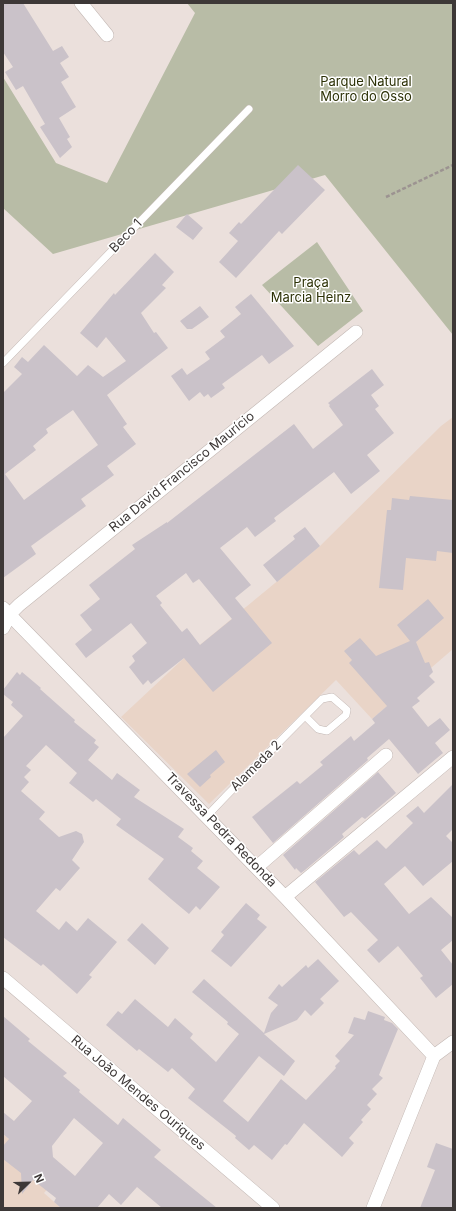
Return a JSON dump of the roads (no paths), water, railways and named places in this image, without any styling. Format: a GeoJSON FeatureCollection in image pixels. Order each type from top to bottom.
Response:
{"type":"FeatureCollection","features":[{"type":"Feature","properties":{"kind":"street"},"geometry":{"type":"LineString","coordinates":[[81,3],[107,35]]}},
{"type":"Feature","properties":{"kind":"street","name":"Rua David Francisco Maurício"},"geometry":{"type":"LineString","coordinates":[[7,611],[25,600],[356,332]]}},
{"type":"Feature","properties":{"kind":"street"},"geometry":{"type":"LineString","coordinates":[[3,628],[7,611]]}},
{"type":"Feature","properties":{"kind":"street","name":"Travessa Pedra Redonda"},"geometry":{"type":"LineString","coordinates":[[7,611],[257,867],[434,1056]]}},
{"type":"Feature","properties":{"kind":"street"},"geometry":{"type":"LineString","coordinates":[[257,867],[386,755]]}},
{"type":"Feature","properties":{"kind":"street"},"geometry":{"type":"LineString","coordinates":[[285,897],[453,757]]}},
{"type":"Feature","properties":{"kind":"street","name":"Rua João Mendes Ouriques"},"geometry":{"type":"LineString","coordinates":[[3,978],[273,1208]]}},
{"type":"Feature","properties":{"kind":"street"},"geometry":{"type":"LineString","coordinates":[[373,1208],[434,1056],[453,1042]]}},
{"type":"Feature","properties":{"kind":"lane","name":"Beco 1"},"geometry":{"type":"LineString","coordinates":[[3,363],[249,109]]}},
{"type":"Feature","properties":{"kind":"lane","name":"Alameda 2"},"geometry":{"type":"LineString","coordinates":[[207,816],[305,716],[327,697],[337,699],[347,710],[346,715],[327,731],[318,729],[305,716]]}},
{"type":"Feature","properties":{"kind":"park label","name":"Parque Natural Morro do Osso"},"geometry":{"type":"Point","coordinates":[366,90]}},
{"type":"Feature","properties":{"kind":"park label","name":"Praça Marcia Heinz"},"geometry":{"type":"Point","coordinates":[311,290]}}]}
